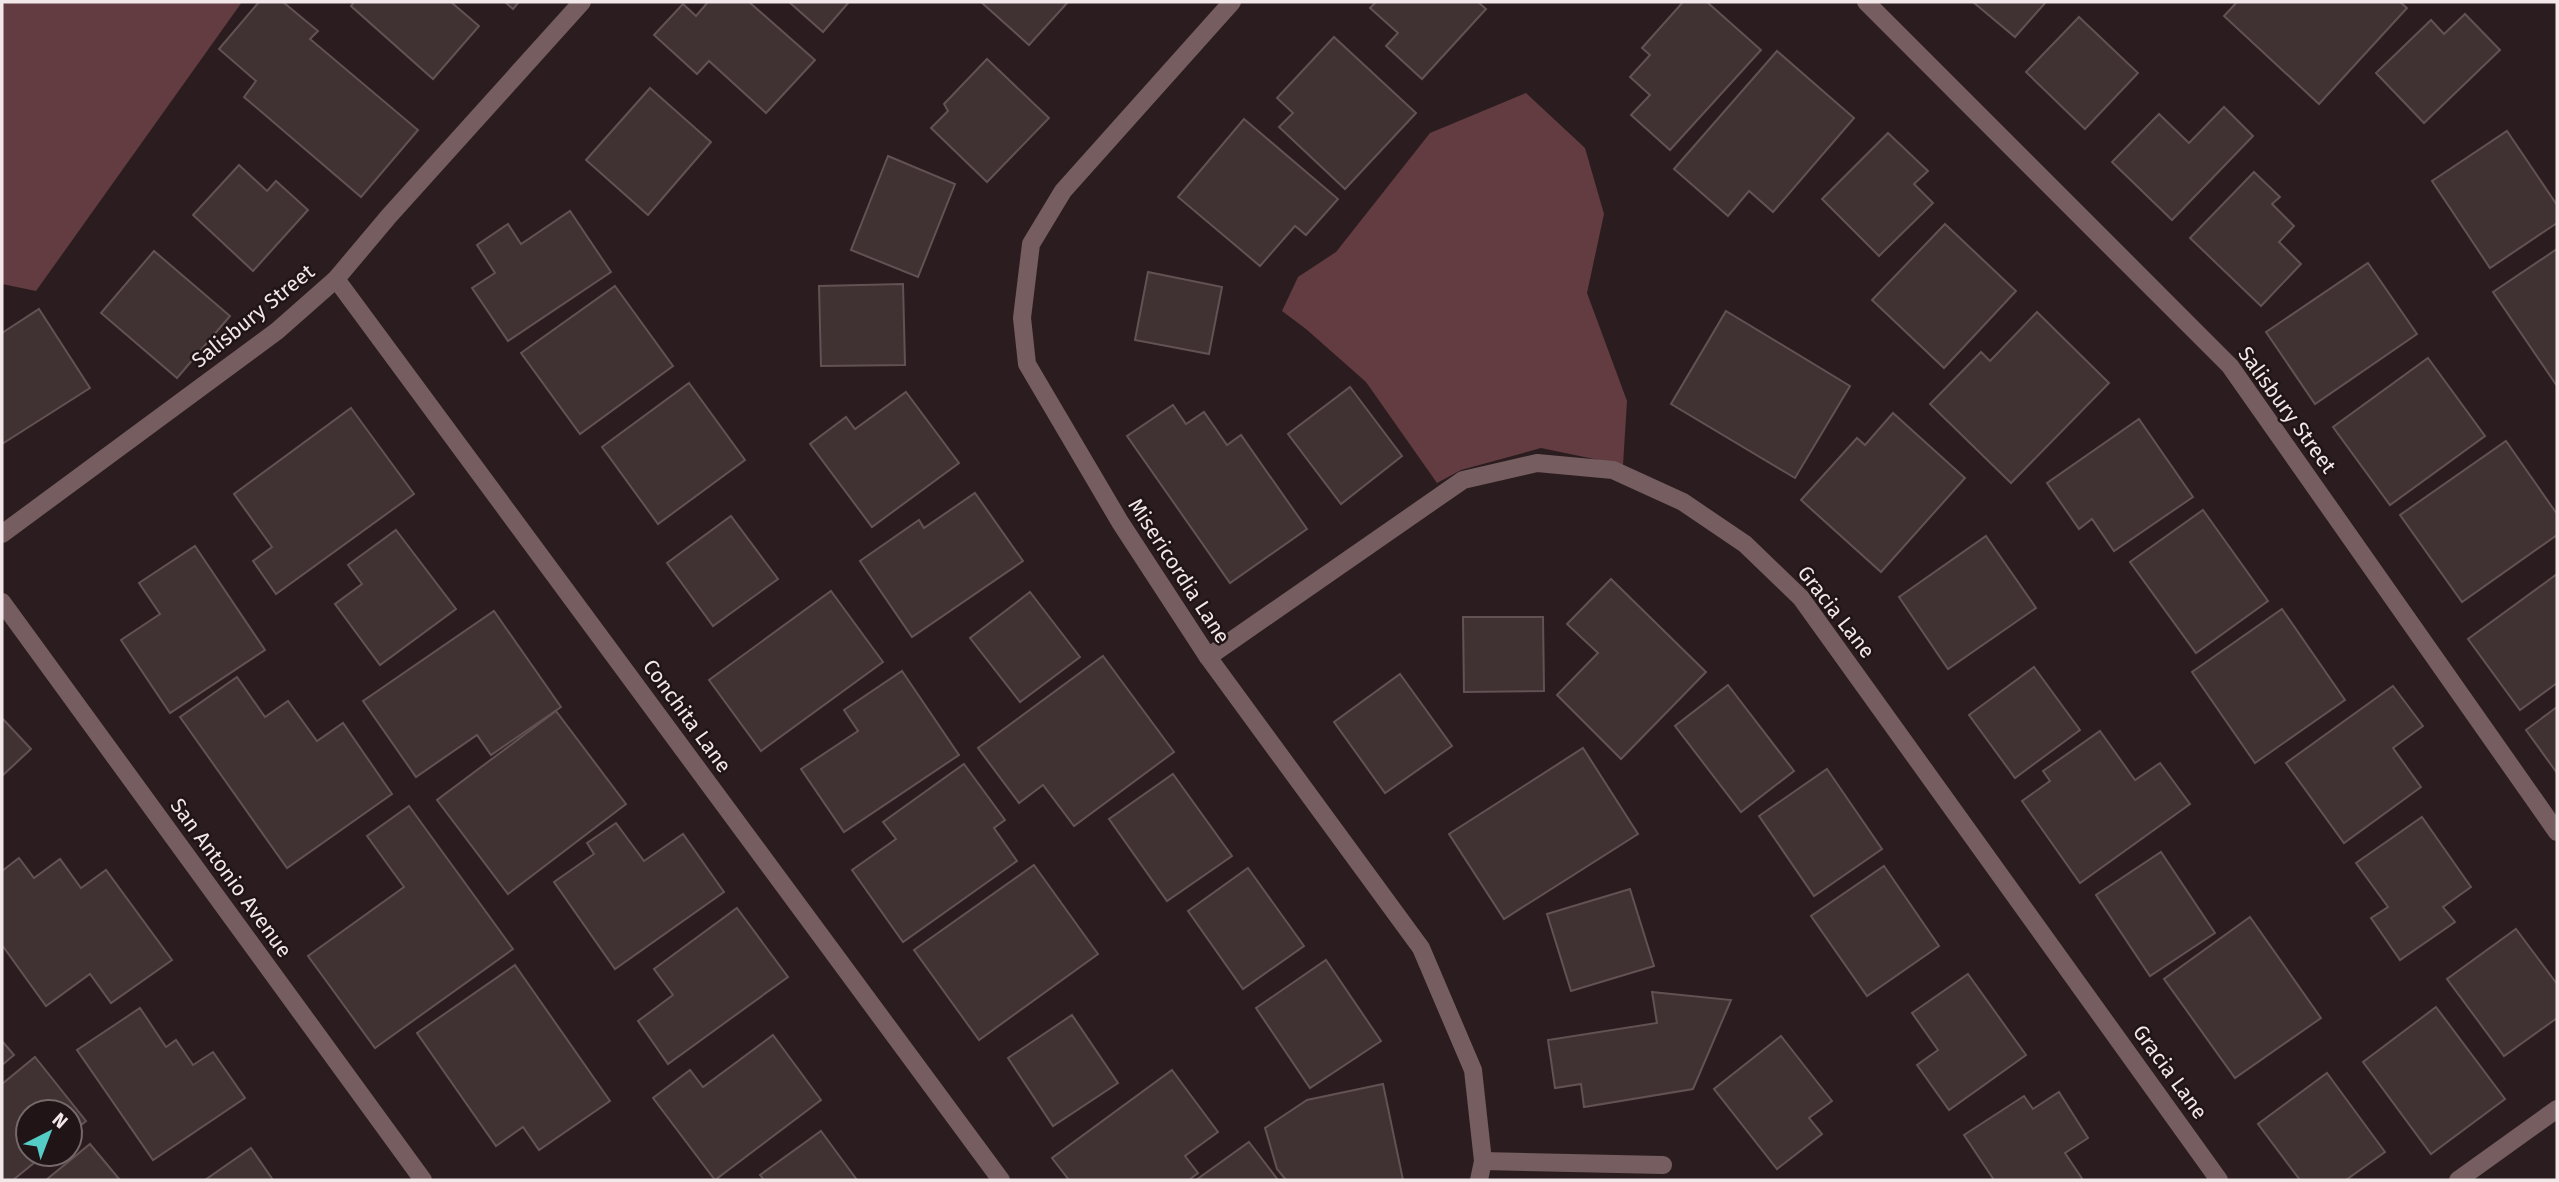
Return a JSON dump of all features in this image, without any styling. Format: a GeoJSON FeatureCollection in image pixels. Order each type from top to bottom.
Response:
{"type":"FeatureCollection","features":[{"type":"Feature","properties":{"kind":"street","name":"Salisbury Street"},"geometry":{"type":"LineString","coordinates":[[2,534],[277,331],[336,279],[389,216],[582,2]]}},
{"type":"Feature","properties":{"kind":"street","name":"Misericordia Lane"},"geometry":{"type":"LineString","coordinates":[[1232,2],[1063,191],[1031,244],[1022,318],[1027,364],[1120,522],[1208,657],[1421,948],[1474,1070],[1483,1161],[1479,1180]]}},
{"type":"Feature","properties":{"kind":"street","name":"Salisbury Street"},"geometry":{"type":"LineString","coordinates":[[1866,2],[2230,366],[2557,832]]}},
{"type":"Feature","properties":{"kind":"street","name":"Conchita Lane"},"geometry":{"type":"LineString","coordinates":[[336,279],[1001,1180]]}},
{"type":"Feature","properties":{"kind":"street","name":"Gracia Lane"},"geometry":{"type":"LineString","coordinates":[[1208,657],[1462,480],[1537,463],[1613,470],[1683,502],[1745,544],[1801,597],[2219,1180]]}},
{"type":"Feature","properties":{"kind":"street","name":"San Antonio Avenue"},"geometry":{"type":"LineString","coordinates":[[2,602],[424,1180]]}},
{"type":"Feature","properties":{"kind":"street"},"geometry":{"type":"LineString","coordinates":[[2458,1180],[2557,1109]]}},
{"type":"Feature","properties":{"kind":"street"},"geometry":{"type":"LineString","coordinates":[[1483,1161],[1663,1165]]}},
{"type":"Feature","properties":{"kind":"shaded area"},"geometry":{"type":"Polygon","coordinates":[[[2,2],[242,2],[36,291],[2,284],[2,2]]]}},
{"type":"Feature","properties":{"kind":"shaded area"},"geometry":{"type":"Polygon","coordinates":[[[1526,93],[1585,148],[1604,214],[1587,293],[1627,401],[1623,465],[1541,448],[1461,470],[1437,483],[1366,382],[1282,311],[1298,277],[1336,252],[1430,133],[1526,93]]]}},
{"type":"Feature","properties":{"kind":"building"},"geometry":{"type":"Polygon","coordinates":[[[259,2],[283,2],[318,31],[310,39],[418,130],[361,197],[244,97],[256,81],[219,49],[259,2]]]}},
{"type":"Feature","properties":{"kind":"building"},"geometry":{"type":"Polygon","coordinates":[[[354,2],[451,2],[479,26],[433,79],[351,6],[354,2]]]}},
{"type":"Feature","properties":{"kind":"building"},"geometry":{"type":"Polygon","coordinates":[[[505,2],[519,2],[513,9],[505,2]]]}},
{"type":"Feature","properties":{"kind":"building"},"geometry":{"type":"Polygon","coordinates":[[[708,2],[749,2],[815,60],[766,113],[709,61],[697,74],[654,35],[683,4],[696,16],[708,2]]]}},
{"type":"Feature","properties":{"kind":"building"},"geometry":{"type":"Polygon","coordinates":[[[789,2],[849,2],[823,32],[789,2]]]}},
{"type":"Feature","properties":{"kind":"building"},"geometry":{"type":"Polygon","coordinates":[[[981,2],[1068,2],[1029,45],[981,2]]]}},
{"type":"Feature","properties":{"kind":"building"},"geometry":{"type":"Polygon","coordinates":[[[1376,2],[1478,2],[1486,9],[1422,79],[1386,46],[1398,33],[1370,8],[1376,2]]]}},
{"type":"Feature","properties":{"kind":"building"},"geometry":{"type":"Polygon","coordinates":[[[1683,2],[1707,2],[1761,50],[1670,150],[1631,115],[1650,95],[1630,77],[1650,55],[1642,48],[1683,2]]]}},
{"type":"Feature","properties":{"kind":"building"},"geometry":{"type":"Polygon","coordinates":[[[1973,2],[2046,2],[2015,37],[1973,2]]]}},
{"type":"Feature","properties":{"kind":"building"},"geometry":{"type":"Polygon","coordinates":[[[2237,2],[2400,2],[2407,8],[2319,104],[2224,16],[2237,2]]]}},
{"type":"Feature","properties":{"kind":"building"},"geometry":{"type":"Polygon","coordinates":[[[2465,14],[2500,50],[2424,123],[2376,73],[2431,20],[2444,34],[2465,14]]]}},
{"type":"Feature","properties":{"kind":"building"},"geometry":{"type":"Polygon","coordinates":[[[2079,17],[2138,73],[2085,129],[2026,72],[2079,17]]]}},
{"type":"Feature","properties":{"kind":"building"},"geometry":{"type":"Polygon","coordinates":[[[1334,37],[1416,113],[1345,189],[1279,127],[1293,113],[1277,98],[1334,37]]]}},
{"type":"Feature","properties":{"kind":"building"},"geometry":{"type":"Polygon","coordinates":[[[1777,51],[1854,118],[1773,212],[1749,191],[1728,216],[1674,169],[1777,51]]]}},
{"type":"Feature","properties":{"kind":"building"},"geometry":{"type":"Polygon","coordinates":[[[987,59],[1049,118],[987,182],[931,128],[948,111],[944,104],[987,59]]]}},
{"type":"Feature","properties":{"kind":"building"},"geometry":{"type":"Polygon","coordinates":[[[650,88],[711,142],[648,215],[586,160],[650,88]]]}},
{"type":"Feature","properties":{"kind":"building"},"geometry":{"type":"Polygon","coordinates":[[[2224,107],[2253,136],[2172,220],[2112,162],[2159,114],[2189,143],[2224,107]]]}},
{"type":"Feature","properties":{"kind":"building"},"geometry":{"type":"Polygon","coordinates":[[[1244,119],[1338,199],[1306,235],[1295,226],[1260,266],[1178,197],[1244,119]]]}},
{"type":"Feature","properties":{"kind":"building"},"geometry":{"type":"Polygon","coordinates":[[[2507,131],[2557,205],[2557,223],[2490,268],[2432,181],[2507,131]]]}},
{"type":"Feature","properties":{"kind":"building"},"geometry":{"type":"Polygon","coordinates":[[[1888,133],[1928,171],[1914,184],[1933,203],[1879,256],[1822,199],[1888,133]]]}},
{"type":"Feature","properties":{"kind":"building"},"geometry":{"type":"Polygon","coordinates":[[[888,156],[955,184],[918,277],[851,250],[888,156]]]}},
{"type":"Feature","properties":{"kind":"building"},"geometry":{"type":"Polygon","coordinates":[[[239,165],[267,191],[276,181],[308,210],[253,271],[193,215],[239,165]]]}},
{"type":"Feature","properties":{"kind":"building"},"geometry":{"type":"Polygon","coordinates":[[[2254,172],[2280,197],[2272,204],[2294,226],[2279,242],[2301,264],[2261,306],[2190,238],[2254,172]]]}},
{"type":"Feature","properties":{"kind":"building"},"geometry":{"type":"Polygon","coordinates":[[[570,211],[611,272],[508,341],[472,288],[495,273],[477,245],[508,224],[521,244],[570,211]]]}},
{"type":"Feature","properties":{"kind":"building"},"geometry":{"type":"Polygon","coordinates":[[[1945,224],[2016,291],[1944,368],[1872,300],[1945,224]]]}},
{"type":"Feature","properties":{"kind":"building"},"geometry":{"type":"Polygon","coordinates":[[[2557,249],[2557,386],[2493,292],[2557,249]]]}},
{"type":"Feature","properties":{"kind":"building"},"geometry":{"type":"Polygon","coordinates":[[[154,251],[230,316],[177,378],[101,313],[154,251]]]}},
{"type":"Feature","properties":{"kind":"building"},"geometry":{"type":"Polygon","coordinates":[[[2368,263],[2417,334],[2315,404],[2266,332],[2368,263]]]}},
{"type":"Feature","properties":{"kind":"building"},"geometry":{"type":"Polygon","coordinates":[[[1148,272],[1222,287],[1209,354],[1135,340],[1148,272]]]}},
{"type":"Feature","properties":{"kind":"building"},"geometry":{"type":"Polygon","coordinates":[[[903,284],[905,365],[821,366],[819,286],[903,284]]]}},
{"type":"Feature","properties":{"kind":"building"},"geometry":{"type":"Polygon","coordinates":[[[615,286],[673,366],[580,434],[521,353],[615,286]]]}},
{"type":"Feature","properties":{"kind":"building"},"geometry":{"type":"Polygon","coordinates":[[[39,309],[90,388],[2,444],[2,333],[39,309]]]}},
{"type":"Feature","properties":{"kind":"building"},"geometry":{"type":"Polygon","coordinates":[[[1726,311],[1850,386],[1795,478],[1671,404],[1726,311]]]}},
{"type":"Feature","properties":{"kind":"building"},"geometry":{"type":"Polygon","coordinates":[[[2037,312],[2109,383],[2011,483],[1930,404],[1981,352],[1990,361],[2037,312]]]}},
{"type":"Feature","properties":{"kind":"building"},"geometry":{"type":"Polygon","coordinates":[[[2428,358],[2485,436],[2390,505],[2333,427],[2428,358]]]}},
{"type":"Feature","properties":{"kind":"building"},"geometry":{"type":"Polygon","coordinates":[[[689,383],[745,460],[658,524],[602,447],[689,383]]]}},
{"type":"Feature","properties":{"kind":"building"},"geometry":{"type":"Polygon","coordinates":[[[1350,387],[1402,456],[1341,504],[1288,434],[1350,387]]]}},
{"type":"Feature","properties":{"kind":"building"},"geometry":{"type":"Polygon","coordinates":[[[906,392],[959,463],[872,527],[810,444],[846,417],[855,429],[906,392]]]}},
{"type":"Feature","properties":{"kind":"building"},"geometry":{"type":"Polygon","coordinates":[[[1173,405],[1186,424],[1204,412],[1227,445],[1241,435],[1307,529],[1230,583],[1127,436],[1173,405]]]}},
{"type":"Feature","properties":{"kind":"building"},"geometry":{"type":"Polygon","coordinates":[[[351,408],[414,494],[276,594],[253,561],[272,547],[234,494],[351,408]]]}},
{"type":"Feature","properties":{"kind":"building"},"geometry":{"type":"Polygon","coordinates":[[[1893,413],[1965,478],[1881,572],[1801,500],[1857,438],[1865,445],[1893,413]]]}},
{"type":"Feature","properties":{"kind":"building"},"geometry":{"type":"Polygon","coordinates":[[[2139,419],[2193,497],[2114,551],[2092,519],[2079,529],[2047,483],[2139,419]]]}},
{"type":"Feature","properties":{"kind":"building"},"geometry":{"type":"Polygon","coordinates":[[[2506,441],[2557,514],[2557,535],[2462,602],[2400,515],[2506,441]]]}},
{"type":"Feature","properties":{"kind":"building"},"geometry":{"type":"Polygon","coordinates":[[[975,493],[1023,561],[912,637],[860,561],[919,520],[924,528],[975,493]]]}},
{"type":"Feature","properties":{"kind":"building"},"geometry":{"type":"Polygon","coordinates":[[[2203,510],[2268,601],[2196,653],[2130,562],[2203,510]]]}},
{"type":"Feature","properties":{"kind":"building"},"geometry":{"type":"Polygon","coordinates":[[[731,516],[778,579],[713,626],[667,563],[731,516]]]}},
{"type":"Feature","properties":{"kind":"building"},"geometry":{"type":"Polygon","coordinates":[[[396,530],[456,609],[380,665],[335,604],[362,584],[348,565],[396,530]]]}},
{"type":"Feature","properties":{"kind":"building"},"geometry":{"type":"Polygon","coordinates":[[[1986,536],[2036,608],[1948,669],[1899,597],[1986,536]]]}},
{"type":"Feature","properties":{"kind":"building"},"geometry":{"type":"Polygon","coordinates":[[[195,546],[265,650],[170,713],[121,640],[160,614],[139,583],[195,546]]]}},
{"type":"Feature","properties":{"kind":"building"},"geometry":{"type":"Polygon","coordinates":[[[2557,574],[2557,683],[2520,710],[2468,639],[2557,574]]]}},
{"type":"Feature","properties":{"kind":"building"},"geometry":{"type":"Polygon","coordinates":[[[1611,579],[1706,672],[1621,759],[1557,695],[1598,653],[1567,624],[1611,579]]]}},
{"type":"Feature","properties":{"kind":"building"},"geometry":{"type":"Polygon","coordinates":[[[831,591],[883,662],[761,751],[709,680],[831,591]]]}},
{"type":"Feature","properties":{"kind":"building"},"geometry":{"type":"Polygon","coordinates":[[[1030,592],[1080,657],[1020,702],[970,638],[1030,592]]]}},
{"type":"Feature","properties":{"kind":"building"},"geometry":{"type":"Polygon","coordinates":[[[2282,609],[2345,700],[2255,763],[2192,672],[2282,609]]]}},
{"type":"Feature","properties":{"kind":"building"},"geometry":{"type":"Polygon","coordinates":[[[494,611],[561,707],[491,755],[477,735],[416,777],[363,701],[494,611]]]}},
{"type":"Feature","properties":{"kind":"building"},"geometry":{"type":"Polygon","coordinates":[[[1463,617],[1543,617],[1544,691],[1464,692],[1463,617]]]}},
{"type":"Feature","properties":{"kind":"building"},"geometry":{"type":"Polygon","coordinates":[[[1103,656],[1174,752],[1074,826],[1043,785],[1019,803],[978,748],[1103,656]]]}},
{"type":"Feature","properties":{"kind":"building"},"geometry":{"type":"Polygon","coordinates":[[[2034,667],[2080,730],[2015,778],[1969,715],[2034,667]]]}},
{"type":"Feature","properties":{"kind":"building"},"geometry":{"type":"Polygon","coordinates":[[[902,671],[959,755],[844,832],[801,769],[858,731],[844,710],[902,671]]]}},
{"type":"Feature","properties":{"kind":"building"},"geometry":{"type":"Polygon","coordinates":[[[1400,674],[1452,746],[1385,793],[1334,722],[1400,674]]]}},
{"type":"Feature","properties":{"kind":"building"},"geometry":{"type":"Polygon","coordinates":[[[237,677],[265,717],[288,701],[317,741],[343,723],[392,794],[287,868],[180,717],[237,677]]]}},
{"type":"Feature","properties":{"kind":"building"},"geometry":{"type":"Polygon","coordinates":[[[1728,685],[1794,771],[1741,812],[1675,726],[1728,685]]]}},
{"type":"Feature","properties":{"kind":"building"},"geometry":{"type":"Polygon","coordinates":[[[2393,686],[2423,726],[2393,748],[2421,787],[2344,843],[2286,763],[2393,686]]]}},
{"type":"Feature","properties":{"kind":"building"},"geometry":{"type":"Polygon","coordinates":[[[2557,707],[2557,773],[2526,730],[2557,707]]]}},
{"type":"Feature","properties":{"kind":"building"},"geometry":{"type":"Polygon","coordinates":[[[556,711],[626,804],[508,894],[437,800],[556,711]]]}},
{"type":"Feature","properties":{"kind":"building"},"geometry":{"type":"Polygon","coordinates":[[[2,718],[31,749],[2,776],[2,718]]]}},
{"type":"Feature","properties":{"kind":"building"},"geometry":{"type":"Polygon","coordinates":[[[2100,731],[2135,780],[2160,763],[2190,804],[2080,883],[2022,801],[2050,781],[2043,771],[2100,731]]]}},
{"type":"Feature","properties":{"kind":"building"},"geometry":{"type":"Polygon","coordinates":[[[1583,748],[1638,834],[1504,919],[1449,834],[1583,748]]]}},
{"type":"Feature","properties":{"kind":"building"},"geometry":{"type":"Polygon","coordinates":[[[964,764],[1005,820],[994,828],[1017,861],[903,942],[852,870],[896,839],[883,822],[964,764]]]}},
{"type":"Feature","properties":{"kind":"building"},"geometry":{"type":"Polygon","coordinates":[[[1827,769],[1882,849],[1814,896],[1759,816],[1827,769]]]}},
{"type":"Feature","properties":{"kind":"building"},"geometry":{"type":"Polygon","coordinates":[[[1173,774],[1232,856],[1167,901],[1109,819],[1173,774]]]}},
{"type":"Feature","properties":{"kind":"building"},"geometry":{"type":"Polygon","coordinates":[[[409,806],[513,949],[375,1048],[308,956],[404,887],[367,836],[409,806]]]}},
{"type":"Feature","properties":{"kind":"building"},"geometry":{"type":"Polygon","coordinates":[[[2422,817],[2471,887],[2443,907],[2455,922],[2400,960],[2371,918],[2388,907],[2356,863],[2422,817]]]}},
{"type":"Feature","properties":{"kind":"building"},"geometry":{"type":"Polygon","coordinates":[[[616,823],[644,861],[683,834],[724,892],[615,969],[554,882],[594,854],[587,843],[616,823]]]}},
{"type":"Feature","properties":{"kind":"building"},"geometry":{"type":"Polygon","coordinates":[[[2161,852],[2215,933],[2150,976],[2096,895],[2161,852]]]}},
{"type":"Feature","properties":{"kind":"building"},"geometry":{"type":"Polygon","coordinates":[[[19,858],[34,878],[60,859],[81,888],[106,870],[172,960],[111,1003],[90,974],[46,1006],[2,945],[2,871],[19,858]]]}},
{"type":"Feature","properties":{"kind":"building"},"geometry":{"type":"Polygon","coordinates":[[[1034,865],[1098,954],[979,1040],[914,950],[1034,865]]]}},
{"type":"Feature","properties":{"kind":"building"},"geometry":{"type":"Polygon","coordinates":[[[1884,866],[1939,946],[1867,996],[1811,916],[1884,866]]]}},
{"type":"Feature","properties":{"kind":"building"},"geometry":{"type":"Polygon","coordinates":[[[1248,868],[1304,946],[1243,989],[1188,911],[1248,868]]]}},
{"type":"Feature","properties":{"kind":"building"},"geometry":{"type":"Polygon","coordinates":[[[1630,889],[1654,966],[1571,991],[1547,914],[1630,889]]]}},
{"type":"Feature","properties":{"kind":"building"},"geometry":{"type":"Polygon","coordinates":[[[737,908],[788,977],[668,1064],[638,1021],[673,995],[654,969],[737,908]]]}},
{"type":"Feature","properties":{"kind":"building"},"geometry":{"type":"Polygon","coordinates":[[[2250,917],[2321,1018],[2235,1078],[2164,979],[2250,917]]]}},
{"type":"Feature","properties":{"kind":"building"},"geometry":{"type":"Polygon","coordinates":[[[2516,929],[2557,984],[2557,1018],[2504,1056],[2447,979],[2516,929]]]}},
{"type":"Feature","properties":{"kind":"building"},"geometry":{"type":"Polygon","coordinates":[[[1326,960],[1381,1041],[1310,1088],[1256,1008],[1326,960]]]}},
{"type":"Feature","properties":{"kind":"building"},"geometry":{"type":"Polygon","coordinates":[[[515,965],[610,1101],[539,1150],[523,1127],[496,1146],[417,1033],[515,965]]]}},
{"type":"Feature","properties":{"kind":"building"},"geometry":{"type":"Polygon","coordinates":[[[1968,974],[2026,1055],[1949,1110],[1917,1065],[1938,1050],[1912,1013],[1968,974]]]}},
{"type":"Feature","properties":{"kind":"building"},"geometry":{"type":"Polygon","coordinates":[[[1652,992],[1731,1000],[1693,1089],[1584,1107],[1581,1084],[1555,1088],[1548,1040],[1657,1023],[1652,992]]]}},
{"type":"Feature","properties":{"kind":"building"},"geometry":{"type":"Polygon","coordinates":[[[2436,1007],[2505,1099],[2431,1154],[2363,1062],[2436,1007]]]}},
{"type":"Feature","properties":{"kind":"building"},"geometry":{"type":"Polygon","coordinates":[[[140,1008],[166,1047],[176,1040],[193,1065],[213,1052],[245,1098],[153,1160],[77,1050],[140,1008]]]}},
{"type":"Feature","properties":{"kind":"building"},"geometry":{"type":"Polygon","coordinates":[[[1072,1015],[1118,1083],[1053,1126],[1008,1058],[1072,1015]]]}},
{"type":"Feature","properties":{"kind":"building"},"geometry":{"type":"Polygon","coordinates":[[[773,1035],[821,1100],[715,1180],[653,1098],[690,1070],[703,1087],[773,1035]]]}},
{"type":"Feature","properties":{"kind":"building"},"geometry":{"type":"Polygon","coordinates":[[[1781,1036],[1832,1101],[1809,1118],[1822,1134],[1777,1169],[1714,1089],[1781,1036]]]}},
{"type":"Feature","properties":{"kind":"building"},"geometry":{"type":"Polygon","coordinates":[[[2,1041],[14,1055],[2,1065],[2,1041]]]}},
{"type":"Feature","properties":{"kind":"building"},"geometry":{"type":"Polygon","coordinates":[[[35,1057],[68,1098],[14,1098],[14,1168],[28,1168],[13,1180],[2,1180],[2,1084],[35,1057]]]}},
{"type":"Feature","properties":{"kind":"building"},"geometry":{"type":"Polygon","coordinates":[[[1172,1070],[1218,1132],[1185,1156],[1198,1173],[1189,1180],[1069,1180],[1052,1158],[1172,1070]]]}},
{"type":"Feature","properties":{"kind":"building"},"geometry":{"type":"Polygon","coordinates":[[[2327,1073],[2385,1152],[2346,1180],[2300,1180],[2258,1124],[2327,1073]]]}},
{"type":"Feature","properties":{"kind":"building"},"geometry":{"type":"Polygon","coordinates":[[[1383,1084],[1403,1180],[1286,1180],[1277,1169],[1265,1128],[1307,1100],[1383,1084]]]}},
{"type":"Feature","properties":{"kind":"building"},"geometry":{"type":"Polygon","coordinates":[[[2059,1092],[2088,1138],[2065,1153],[2083,1180],[1994,1180],[1964,1135],[2024,1096],[2033,1109],[2059,1092]]]}},
{"type":"Feature","properties":{"kind":"building"},"geometry":{"type":"Polygon","coordinates":[[[821,1131],[857,1180],[764,1180],[760,1175],[821,1131]]]}},
{"type":"Feature","properties":{"kind":"building"},"geometry":{"type":"Polygon","coordinates":[[[1249,1142],[1278,1180],[1196,1180],[1249,1142]]]}},
{"type":"Feature","properties":{"kind":"building"},"geometry":{"type":"Polygon","coordinates":[[[90,1144],[120,1180],[46,1180],[61,1168],[84,1168],[84,1149],[90,1144]]]}},
{"type":"Feature","properties":{"kind":"building"},"geometry":{"type":"Polygon","coordinates":[[[251,1148],[273,1180],[205,1180],[251,1148]]]}}]}
